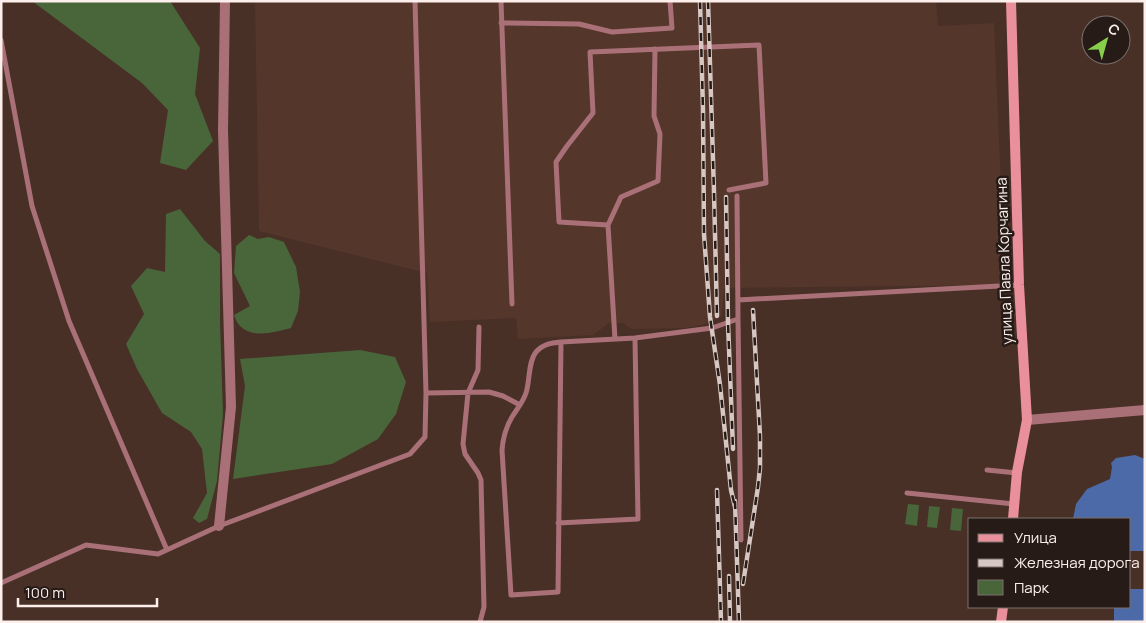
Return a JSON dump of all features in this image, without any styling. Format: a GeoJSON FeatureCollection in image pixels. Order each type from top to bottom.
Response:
{"type":"FeatureCollection","features":[{"type":"Feature","properties":{"kind":"main road","name":"улица Павла Корчагина"},"geometry":{"type":"LineString","coordinates":[[1011,1],[1019,285],[1026,420],[1017,473],[1013,518]]}},
{"type":"Feature","properties":{"kind":"main road"},"geometry":{"type":"LineString","coordinates":[[1001,622],[1003,608]]}},
{"type":"Feature","properties":{"kind":"street"},"geometry":{"type":"LineString","coordinates":[[219,526],[231,407],[223,130],[225,1]]}},
{"type":"Feature","properties":{"kind":"street"},"geometry":{"type":"LineString","coordinates":[[1026,420],[1145,410]]}},
{"type":"Feature","properties":{"kind":"lane"},"geometry":{"type":"LineString","coordinates":[[1,583],[86,546],[158,554],[219,526],[410,454],[425,437],[426,393],[415,1]]}},
{"type":"Feature","properties":{"kind":"lane"},"geometry":{"type":"LineString","coordinates":[[501,1],[512,304]]}},
{"type":"Feature","properties":{"kind":"lane"},"geometry":{"type":"LineString","coordinates":[[501,24],[579,24],[612,32],[672,28],[670,1]]}},
{"type":"Feature","properties":{"kind":"lane"},"geometry":{"type":"LineString","coordinates":[[1,40],[32,206],[63,303],[167,550]]}},
{"type":"Feature","properties":{"kind":"lane"},"geometry":{"type":"LineString","coordinates":[[608,225],[559,222],[556,162],[593,112],[590,52],[758,45],[766,183],[729,190]]}},
{"type":"Feature","properties":{"kind":"lane"},"geometry":{"type":"LineString","coordinates":[[615,339],[608,225],[621,197],[658,181],[660,134],[654,116],[655,49]]}},
{"type":"Feature","properties":{"kind":"lane"},"geometry":{"type":"LineString","coordinates":[[737,196],[741,540]]}},
{"type":"Feature","properties":{"kind":"lane"},"geometry":{"type":"LineString","coordinates":[[738,300],[1019,285]]}},
{"type":"Feature","properties":{"kind":"lane"},"geometry":{"type":"LineString","coordinates":[[561,342],[558,592],[511,595],[502,450],[506,429],[526,394],[535,353],[541,347],[561,342],[635,338],[712,328],[738,319]]}},
{"type":"Feature","properties":{"kind":"lane"},"geometry":{"type":"LineString","coordinates":[[479,327],[478,370],[468,393],[463,449],[481,480],[484,607],[480,622]]}},
{"type":"Feature","properties":{"kind":"lane"},"geometry":{"type":"LineString","coordinates":[[558,523],[638,519],[635,338]]}},
{"type":"Feature","properties":{"kind":"lane"},"geometry":{"type":"LineString","coordinates":[[426,393],[482,392],[496,394],[520,406]]}},
{"type":"Feature","properties":{"kind":"lane"},"geometry":{"type":"LineString","coordinates":[[987,470],[1017,473]]}},
{"type":"Feature","properties":{"kind":"lane"},"geometry":{"type":"LineString","coordinates":[[907,493],[1014,504]]}},
{"type":"Feature","properties":{"kind":"shaded area"},"geometry":{"type":"Polygon","coordinates":[[[255,1],[936,1],[938,26],[994,23],[1001,187],[1000,285],[724,288],[722,316],[702,325],[686,328],[631,329],[623,323],[609,323],[593,335],[518,339],[516,318],[430,322],[427,273],[259,231],[255,1]]]}},
{"type":"Feature","properties":{"kind":"green space"},"geometry":{"type":"Polygon","coordinates":[[[32,1],[170,1],[200,48],[195,94],[213,141],[186,170],[160,163],[168,110],[142,83],[32,1]]]}},
{"type":"Feature","properties":{"kind":"green space"},"geometry":{"type":"Polygon","coordinates":[[[180,209],[205,241],[220,254],[223,414],[217,481],[207,519],[199,523],[193,518],[207,493],[202,449],[191,432],[162,413],[137,369],[126,344],[144,314],[131,286],[147,268],[165,272],[166,214],[180,209]]]}},
{"type":"Feature","properties":{"kind":"green space"},"geometry":{"type":"Polygon","coordinates":[[[249,235],[258,239],[269,237],[284,242],[296,267],[300,292],[298,311],[291,328],[264,333],[251,332],[240,326],[234,315],[250,306],[234,273],[236,246],[249,235]]]}},
{"type":"Feature","properties":{"kind":"green space"},"geometry":{"type":"Polygon","coordinates":[[[360,350],[395,357],[406,382],[396,414],[378,439],[332,464],[233,479],[245,386],[240,359],[360,350]]]}},
{"type":"Feature","properties":{"kind":"green space"},"geometry":{"type":"Polygon","coordinates":[[[908,504],[919,505],[917,526],[905,524],[908,504]]]}},
{"type":"Feature","properties":{"kind":"green space"},"geometry":{"type":"Polygon","coordinates":[[[929,506],[940,507],[937,528],[927,527],[929,506]]]}},
{"type":"Feature","properties":{"kind":"green space"},"geometry":{"type":"Polygon","coordinates":[[[952,508],[963,509],[961,531],[950,530],[952,508]]]}},
{"type":"Feature","properties":{"kind":"water"},"geometry":{"type":"Polygon","coordinates":[[[1135,455],[1145,459],[1145,551],[1131,551],[1131,518],[1073,518],[1076,504],[1087,489],[1110,479],[1111,463],[1116,458],[1135,455]]]}},
{"type":"Feature","properties":{"kind":"water"},"geometry":{"type":"Polygon","coordinates":[[[1131,589],[1145,589],[1145,622],[1114,622],[1114,608],[1131,608],[1131,589]]]}},
{"type":"Feature","properties":{"kind":"railway"},"geometry":{"type":"LineString","coordinates":[[700,1],[704,234],[710,317],[720,385],[731,490],[735,507]]}},
{"type":"Feature","properties":{"kind":"railway"},"geometry":{"type":"LineString","coordinates":[[708,1],[717,316]]}},
{"type":"Feature","properties":{"kind":"railway"},"geometry":{"type":"LineString","coordinates":[[726,197],[733,449]]}},
{"type":"Feature","properties":{"kind":"railway"},"geometry":{"type":"LineString","coordinates":[[743,584],[760,468],[753,310]]}},
{"type":"Feature","properties":{"kind":"railway"},"geometry":{"type":"LineString","coordinates":[[717,490],[721,622]]}},
{"type":"Feature","properties":{"kind":"railway"},"geometry":{"type":"LineString","coordinates":[[735,501],[739,622]]}},
{"type":"Feature","properties":{"kind":"railway"},"geometry":{"type":"LineString","coordinates":[[729,576],[730,622]]}}]}
